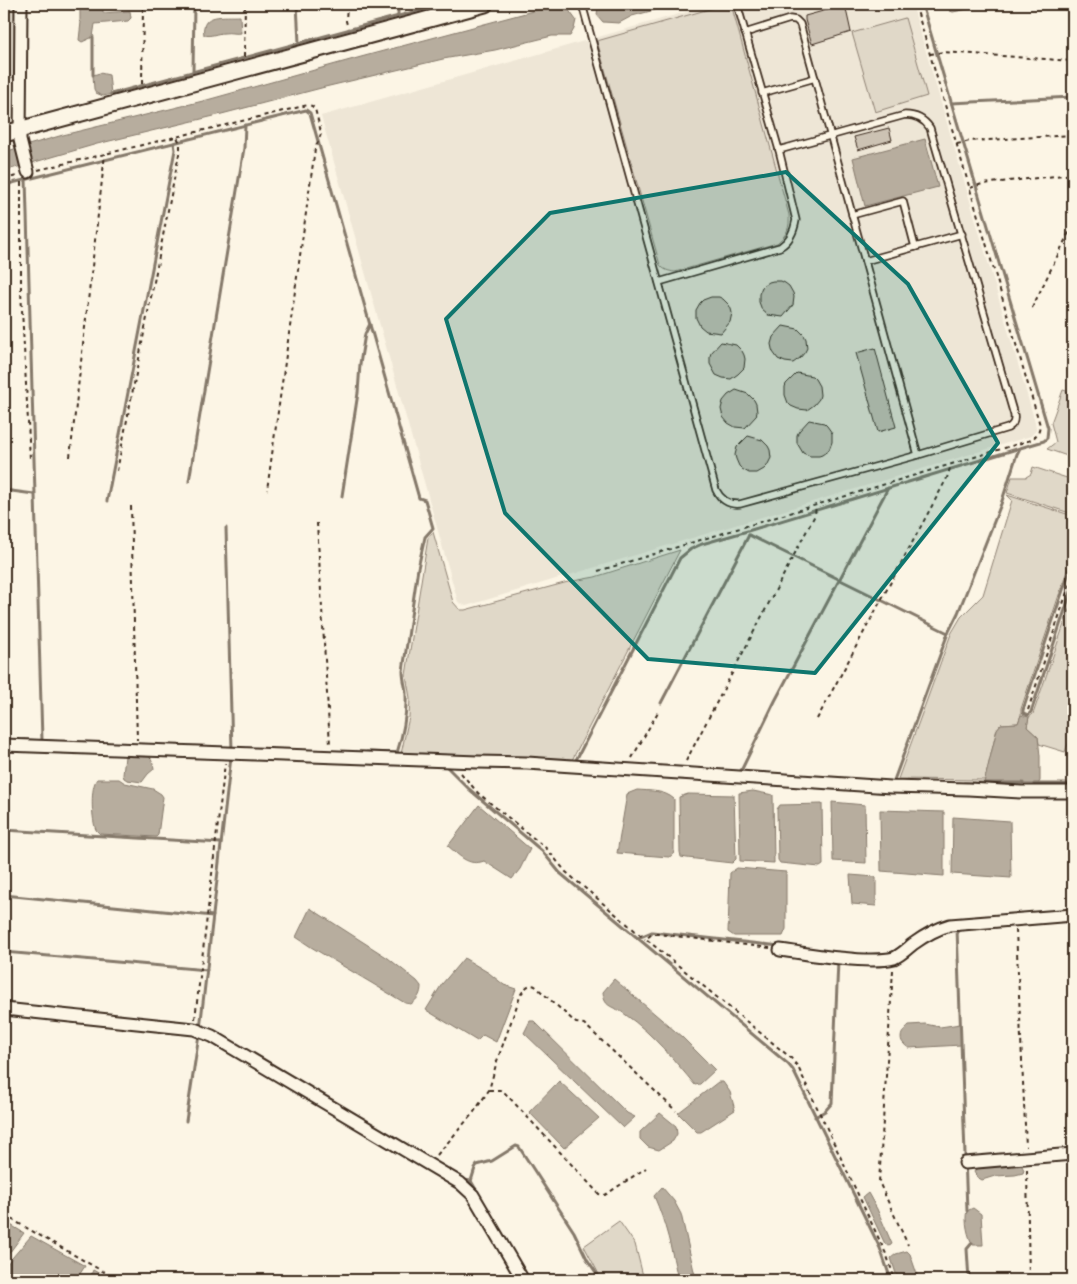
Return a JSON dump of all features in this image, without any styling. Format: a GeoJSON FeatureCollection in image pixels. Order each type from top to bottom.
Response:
{"type":"FeatureCollection","features":[{"type":"Feature","properties":{"kind":"street"},"geometry":{"type":"LineString","coordinates":[[21,4],[20,134],[24,173]]}},
{"type":"Feature","properties":{"kind":"street"},"geometry":{"type":"LineString","coordinates":[[4,134],[20,134],[143,96],[485,4]]}},
{"type":"Feature","properties":{"kind":"street"},"geometry":{"type":"LineString","coordinates":[[4,745],[527,763],[891,787],[1073,792]]}},
{"type":"Feature","properties":{"kind":"street"},"geometry":{"type":"LineString","coordinates":[[780,950],[861,960],[893,958],[926,935],[950,925],[1073,915]]}},
{"type":"Feature","properties":{"kind":"street"},"geometry":{"type":"LineString","coordinates":[[4,1009],[194,1029],[212,1036],[460,1183],[473,1196],[523,1280]]}},
{"type":"Feature","properties":{"kind":"street"},"geometry":{"type":"LineString","coordinates":[[965,1163],[1073,1154]]}},
{"type":"Feature","properties":{"kind":"lane"},"geometry":{"type":"LineString","coordinates":[[582,4],[719,496],[724,500],[740,504],[918,455],[1008,428],[1012,425],[1014,415],[962,234],[930,128],[923,119],[905,115],[779,150]]}},
{"type":"Feature","properties":{"kind":"lane"},"geometry":{"type":"LineString","coordinates":[[659,282],[780,247],[788,242],[793,232],[796,220],[779,150],[737,4]]}},
{"type":"Feature","properties":{"kind":"lane"},"geometry":{"type":"LineString","coordinates":[[745,32],[790,19],[796,20],[800,24],[918,455]]}},
{"type":"Feature","properties":{"kind":"lane"},"geometry":{"type":"LineString","coordinates":[[762,93],[815,78]]}},
{"type":"Feature","properties":{"kind":"lane"},"geometry":{"type":"LineString","coordinates":[[852,214],[903,201],[915,247]]}},
{"type":"Feature","properties":{"kind":"lane"},"geometry":{"type":"LineString","coordinates":[[865,261],[962,234]]}},
{"type":"Feature","properties":{"kind":"path"},"geometry":{"type":"LineString","coordinates":[[143,4],[143,96]]}},
{"type":"Feature","properties":{"kind":"path"},"geometry":{"type":"LineString","coordinates":[[244,69],[245,4]]}},
{"type":"Feature","properties":{"kind":"path"},"geometry":{"type":"LineString","coordinates":[[347,4],[346,21],[351,40]]}},
{"type":"Feature","properties":{"kind":"path"},"geometry":{"type":"LineString","coordinates":[[1064,7],[1073,19]]}},
{"type":"Feature","properties":{"kind":"path"},"geometry":{"type":"LineString","coordinates":[[930,54],[944,52],[1073,61]]}},
{"type":"Feature","properties":{"kind":"path"},"geometry":{"type":"LineString","coordinates":[[4,179],[308,105],[315,109],[321,134],[315,149],[267,490]]}},
{"type":"Feature","properties":{"kind":"path"},"geometry":{"type":"LineString","coordinates":[[957,144],[970,141],[1073,135]]}},
{"type":"Feature","properties":{"kind":"path"},"geometry":{"type":"LineString","coordinates":[[117,471],[180,149],[177,137]]}},
{"type":"Feature","properties":{"kind":"path"},"geometry":{"type":"LineString","coordinates":[[70,458],[105,154]]}},
{"type":"Feature","properties":{"kind":"path"},"geometry":{"type":"LineString","coordinates":[[24,173],[21,291],[30,459]]}},
{"type":"Feature","properties":{"kind":"path"},"geometry":{"type":"LineString","coordinates":[[970,188],[982,184],[1073,174]]}},
{"type":"Feature","properties":{"kind":"path"},"geometry":{"type":"LineString","coordinates":[[1032,308],[1073,224]]}},
{"type":"Feature","properties":{"kind":"path"},"geometry":{"type":"LineString","coordinates":[[818,719],[947,478],[951,464]]}},
{"type":"Feature","properties":{"kind":"path"},"geometry":{"type":"LineString","coordinates":[[682,773],[685,763],[815,515],[816,505]]}},
{"type":"Feature","properties":{"kind":"path"},"geometry":{"type":"LineString","coordinates":[[131,506],[137,750]]}},
{"type":"Feature","properties":{"kind":"path"},"geometry":{"type":"LineString","coordinates":[[317,523],[331,757]]}},
{"type":"Feature","properties":{"kind":"path"},"geometry":{"type":"LineString","coordinates":[[1028,710],[1073,574]]}},
{"type":"Feature","properties":{"kind":"path"},"geometry":{"type":"LineString","coordinates":[[626,769],[659,710]]}},
{"type":"Feature","properties":{"kind":"path"},"geometry":{"type":"LineString","coordinates":[[194,1029],[226,753]]}},
{"type":"Feature","properties":{"kind":"path"},"geometry":{"type":"LineString","coordinates":[[453,761],[478,793],[539,842],[566,872],[790,1058],[798,1067],[883,1247],[895,1280]]}},
{"type":"Feature","properties":{"kind":"path"},"geometry":{"type":"LineString","coordinates":[[1016,920],[1029,1280]]}},
{"type":"Feature","properties":{"kind":"path"},"geometry":{"type":"LineString","coordinates":[[646,939],[652,934],[658,934],[780,950]]}},
{"type":"Feature","properties":{"kind":"path"},"geometry":{"type":"LineString","coordinates":[[893,958],[879,1182],[908,1246]]}},
{"type":"Feature","properties":{"kind":"path"},"geometry":{"type":"LineString","coordinates":[[429,1165],[474,1112],[489,1090],[499,1054],[521,994],[526,987],[532,984],[576,1022],[584,1024],[676,1110]]}},
{"type":"Feature","properties":{"kind":"path"},"geometry":{"type":"LineString","coordinates":[[489,1090],[500,1090],[505,1093],[599,1194],[605,1195],[646,1168]]}},
{"type":"Feature","properties":{"kind":"path"},"geometry":{"type":"LineString","coordinates":[[4,1216],[118,1280]]}},
{"type":"Feature","properties":{"kind":"highlighted area"},"geometry":{"type":"Polygon","coordinates":[[[786,172],[908,284],[998,443],[815,673],[648,659],[505,513],[446,319],[550,213],[786,172]]]}},
{"type":"Feature","properties":{"kind":"shaded area"},"geometry":{"type":"Polygon","coordinates":[[[4,4],[16,4],[16,77],[4,79],[4,4]]]}},
{"type":"Feature","properties":{"kind":"shaded area"},"geometry":{"type":"Polygon","coordinates":[[[75,4],[103,4],[103,13],[130,11],[131,18],[128,21],[95,24],[93,37],[82,42],[79,40],[80,9],[75,7],[75,4]]]}},
{"type":"Feature","properties":{"kind":"shaded area"},"geometry":{"type":"Polygon","coordinates":[[[559,4],[565,5],[576,20],[570,36],[552,36],[325,87],[97,144],[4,171],[4,152],[63,135],[207,100],[559,4]]]}},
{"type":"Feature","properties":{"kind":"shaded area"},"geometry":{"type":"Polygon","coordinates":[[[599,4],[677,4],[632,16],[619,23],[603,22],[597,15],[599,4]]]}},
{"type":"Feature","properties":{"kind":"shaded area"},"geometry":{"type":"Polygon","coordinates":[[[714,4],[912,4],[1036,430],[1031,436],[466,606],[458,602],[321,116],[714,4]]]}},
{"type":"Feature","properties":{"kind":"shaded area"},"geometry":{"type":"Polygon","coordinates":[[[731,4],[789,215],[789,224],[785,234],[777,243],[675,272],[670,271],[660,265],[597,41],[731,4]]]}},
{"type":"Feature","properties":{"kind":"shaded area"},"geometry":{"type":"Polygon","coordinates":[[[947,4],[992,4],[953,12],[950,11],[947,4]]]}},
{"type":"Feature","properties":{"kind":"shaded area"},"geometry":{"type":"Polygon","coordinates":[[[221,16],[240,16],[241,33],[204,35],[206,22],[210,19],[221,16]]]}},
{"type":"Feature","properties":{"kind":"shaded area"},"geometry":{"type":"Polygon","coordinates":[[[905,18],[927,96],[875,112],[852,33],[905,18]]]}},
{"type":"Feature","properties":{"kind":"shaded area"},"geometry":{"type":"Polygon","coordinates":[[[100,73],[109,75],[111,94],[103,96],[96,93],[93,75],[100,73]]]}},
{"type":"Feature","properties":{"kind":"shaded area"},"geometry":{"type":"Polygon","coordinates":[[[925,139],[938,187],[865,206],[853,158],[925,139]]]}},
{"type":"Feature","properties":{"kind":"shaded area"},"geometry":{"type":"Polygon","coordinates":[[[1063,390],[1073,393],[1073,458],[1047,449],[1056,442],[1051,423],[1063,390]]]}},
{"type":"Feature","properties":{"kind":"shaded area"},"geometry":{"type":"Polygon","coordinates":[[[1033,467],[1073,480],[1073,514],[1007,493],[1012,477],[1026,477],[1031,474],[1033,467]]]}},
{"type":"Feature","properties":{"kind":"shaded area"},"geometry":{"type":"Polygon","coordinates":[[[1007,495],[1073,516],[1073,553],[1018,723],[1001,724],[997,729],[985,780],[898,779],[951,634],[961,617],[983,595],[1012,500],[1007,495]]]}},
{"type":"Feature","properties":{"kind":"shaded area"},"geometry":{"type":"Polygon","coordinates":[[[433,532],[453,602],[460,610],[568,582],[595,577],[680,550],[571,762],[401,754],[409,717],[410,698],[406,675],[428,538],[433,532]]]}},
{"type":"Feature","properties":{"kind":"shaded area"},"geometry":{"type":"Polygon","coordinates":[[[1073,598],[1073,730],[1065,752],[1039,744],[1038,737],[1027,727],[1073,598]]]}},
{"type":"Feature","properties":{"kind":"shaded area"},"geometry":{"type":"Polygon","coordinates":[[[1021,715],[1029,717],[1027,727],[1038,737],[1040,781],[1038,784],[984,783],[997,729],[1001,724],[1018,723],[1021,715]]]}},
{"type":"Feature","properties":{"kind":"shaded area"},"geometry":{"type":"Polygon","coordinates":[[[126,754],[142,754],[149,756],[151,759],[154,769],[142,782],[124,778],[126,754]]]}},
{"type":"Feature","properties":{"kind":"shaded area"},"geometry":{"type":"Polygon","coordinates":[[[97,779],[119,779],[125,783],[153,789],[161,794],[163,797],[158,835],[156,837],[100,834],[95,828],[92,810],[93,788],[97,779]]]}},
{"type":"Feature","properties":{"kind":"shaded area"},"geometry":{"type":"Polygon","coordinates":[[[637,790],[661,792],[674,799],[673,855],[669,857],[617,853],[627,794],[637,790]]]}},
{"type":"Feature","properties":{"kind":"shaded area"},"geometry":{"type":"Polygon","coordinates":[[[753,791],[773,795],[774,863],[740,861],[739,793],[753,791]]]}},
{"type":"Feature","properties":{"kind":"shaded area"},"geometry":{"type":"Polygon","coordinates":[[[688,794],[734,795],[736,859],[732,863],[681,857],[679,797],[688,794]]]}},
{"type":"Feature","properties":{"kind":"shaded area"},"geometry":{"type":"Polygon","coordinates":[[[832,802],[865,805],[866,863],[833,861],[832,802]]]}},
{"type":"Feature","properties":{"kind":"shaded area"},"geometry":{"type":"Polygon","coordinates":[[[822,804],[823,865],[820,867],[780,863],[778,860],[777,809],[780,805],[822,804]]]}},
{"type":"Feature","properties":{"kind":"shaded area"},"geometry":{"type":"Polygon","coordinates":[[[479,805],[530,849],[520,869],[512,879],[484,861],[473,862],[464,859],[448,846],[479,805]]]}},
{"type":"Feature","properties":{"kind":"shaded area"},"geometry":{"type":"Polygon","coordinates":[[[880,810],[944,812],[944,876],[881,871],[880,810]]]}},
{"type":"Feature","properties":{"kind":"shaded area"},"geometry":{"type":"Polygon","coordinates":[[[953,817],[1010,821],[1011,878],[952,874],[953,817]]]}},
{"type":"Feature","properties":{"kind":"shaded area"},"geometry":{"type":"Polygon","coordinates":[[[737,868],[786,872],[786,929],[783,936],[734,936],[728,932],[730,873],[737,868]]]}},
{"type":"Feature","properties":{"kind":"shaded area"},"geometry":{"type":"Polygon","coordinates":[[[850,875],[876,877],[876,906],[852,904],[850,875]]]}},
{"type":"Feature","properties":{"kind":"shaded area"},"geometry":{"type":"Polygon","coordinates":[[[310,908],[388,958],[417,981],[421,986],[420,994],[417,998],[411,1004],[405,1003],[296,937],[310,908]]]}},
{"type":"Feature","properties":{"kind":"shaded area"},"geometry":{"type":"Polygon","coordinates":[[[464,958],[489,973],[504,985],[516,989],[496,1042],[483,1035],[477,1041],[426,1010],[442,984],[464,958]]]}},
{"type":"Feature","properties":{"kind":"shaded area"},"geometry":{"type":"Polygon","coordinates":[[[614,979],[682,1037],[715,1070],[700,1084],[695,1085],[645,1030],[606,1003],[603,992],[614,979]]]}},
{"type":"Feature","properties":{"kind":"shaded area"},"geometry":{"type":"Polygon","coordinates":[[[530,1021],[534,1021],[627,1113],[635,1117],[623,1128],[524,1033],[530,1021]]]}},
{"type":"Feature","properties":{"kind":"shaded area"},"geometry":{"type":"Polygon","coordinates":[[[925,1024],[940,1027],[960,1024],[961,1045],[909,1048],[903,1043],[901,1040],[902,1034],[909,1025],[925,1024]]]}},
{"type":"Feature","properties":{"kind":"shaded area"},"geometry":{"type":"Polygon","coordinates":[[[559,1081],[599,1118],[564,1148],[529,1112],[559,1081]]]}},
{"type":"Feature","properties":{"kind":"shaded area"},"geometry":{"type":"Polygon","coordinates":[[[718,1082],[723,1082],[730,1092],[735,1110],[701,1132],[697,1132],[678,1113],[718,1082]]]}},
{"type":"Feature","properties":{"kind":"shaded area"},"geometry":{"type":"Polygon","coordinates":[[[660,1113],[676,1126],[677,1134],[673,1141],[659,1150],[648,1147],[640,1139],[640,1132],[660,1113]]]}},
{"type":"Feature","properties":{"kind":"shaded area"},"geometry":{"type":"Polygon","coordinates":[[[1021,1164],[1024,1170],[1023,1173],[1015,1175],[995,1176],[982,1180],[974,1172],[980,1166],[1021,1164]]]}},
{"type":"Feature","properties":{"kind":"shaded area"},"geometry":{"type":"Polygon","coordinates":[[[662,1187],[674,1201],[681,1214],[696,1280],[678,1280],[665,1227],[654,1196],[662,1187]]]}},
{"type":"Feature","properties":{"kind":"shaded area"},"geometry":{"type":"Polygon","coordinates":[[[868,1193],[892,1244],[889,1246],[885,1244],[863,1197],[868,1193]]]}},
{"type":"Feature","properties":{"kind":"shaded area"},"geometry":{"type":"Polygon","coordinates":[[[973,1208],[981,1214],[983,1245],[973,1245],[968,1233],[966,1214],[967,1211],[973,1208]]]}},
{"type":"Feature","properties":{"kind":"shaded area"},"geometry":{"type":"Polygon","coordinates":[[[4,1221],[24,1233],[4,1260],[4,1221]]]}},
{"type":"Feature","properties":{"kind":"shaded area"},"geometry":{"type":"Polygon","coordinates":[[[619,1221],[635,1244],[644,1280],[602,1280],[584,1246],[619,1221]]]}},
{"type":"Feature","properties":{"kind":"shaded area"},"geometry":{"type":"Polygon","coordinates":[[[31,1236],[85,1266],[76,1280],[9,1280],[6,1277],[6,1265],[31,1236]]]}},
{"type":"Feature","properties":{"kind":"shaded area"},"geometry":{"type":"Polygon","coordinates":[[[907,1251],[910,1254],[919,1280],[898,1280],[891,1258],[896,1254],[907,1251]]]}},
{"type":"Feature","properties":{"kind":"shaded area"},"geometry":{"type":"Polygon","coordinates":[[[93,1270],[111,1280],[89,1280],[93,1270]]]}},
{"type":"Feature","properties":{"kind":"building"},"geometry":{"type":"Polygon","coordinates":[[[845,5],[851,32],[812,44],[805,16],[845,5]]]}},
{"type":"Feature","properties":{"kind":"building"},"geometry":{"type":"Polygon","coordinates":[[[889,128],[892,140],[858,150],[854,137],[889,128]]]}},
{"type":"Feature","properties":{"kind":"building"},"geometry":{"type":"Polygon","coordinates":[[[773,281],[785,283],[793,293],[793,305],[783,317],[768,315],[762,310],[759,302],[759,294],[762,287],[773,281]]]}},
{"type":"Feature","properties":{"kind":"building"},"geometry":{"type":"Polygon","coordinates":[[[711,297],[723,299],[731,309],[730,322],[721,333],[706,331],[700,326],[696,318],[696,310],[700,303],[711,297]]]}},
{"type":"Feature","properties":{"kind":"building"},"geometry":{"type":"Polygon","coordinates":[[[783,326],[798,329],[806,339],[807,348],[805,352],[793,363],[778,359],[772,349],[773,337],[783,326]]]}},
{"type":"Feature","properties":{"kind":"building"},"geometry":{"type":"Polygon","coordinates":[[[721,342],[736,345],[744,355],[744,368],[731,379],[716,375],[710,364],[711,353],[721,342]]]}},
{"type":"Feature","properties":{"kind":"building"},"geometry":{"type":"Polygon","coordinates":[[[875,348],[896,427],[878,432],[856,353],[875,348]]]}},
{"type":"Feature","properties":{"kind":"building"},"geometry":{"type":"Polygon","coordinates":[[[797,373],[812,376],[819,386],[819,399],[807,410],[791,406],[785,395],[786,384],[797,373]]]}},
{"type":"Feature","properties":{"kind":"building"},"geometry":{"type":"Polygon","coordinates":[[[736,390],[748,394],[756,404],[756,416],[745,428],[735,427],[728,423],[723,417],[721,409],[723,401],[736,390]]]}},
{"type":"Feature","properties":{"kind":"building"},"geometry":{"type":"Polygon","coordinates":[[[809,420],[824,423],[832,433],[832,442],[829,450],[819,456],[810,456],[803,453],[797,443],[799,431],[809,420]]]}},
{"type":"Feature","properties":{"kind":"building"},"geometry":{"type":"Polygon","coordinates":[[[748,436],[762,440],[770,450],[771,458],[767,466],[757,473],[749,473],[742,469],[735,455],[737,447],[748,436]]]}},
{"type":"Feature","properties":{"kind":"waterway"},"geometry":{"type":"LineString","coordinates":[[193,72],[194,4]]}},
{"type":"Feature","properties":{"kind":"waterway"},"geometry":{"type":"LineString","coordinates":[[297,4],[299,43]]}},
{"type":"Feature","properties":{"kind":"waterway"},"geometry":{"type":"LineString","coordinates":[[398,4],[398,16]]}},
{"type":"Feature","properties":{"kind":"waterway"},"geometry":{"type":"LineString","coordinates":[[111,94],[443,4]]}},
{"type":"Feature","properties":{"kind":"waterway"},"geometry":{"type":"LineString","coordinates":[[893,783],[948,633],[958,613],[1001,504],[1017,454],[1020,448],[1044,441],[1047,438],[1048,428],[922,4]]}},
{"type":"Feature","properties":{"kind":"waterway"},"geometry":{"type":"LineString","coordinates":[[93,37],[93,75]]}},
{"type":"Feature","properties":{"kind":"waterway"},"geometry":{"type":"LineString","coordinates":[[951,103],[1073,97]]}},
{"type":"Feature","properties":{"kind":"waterway"},"geometry":{"type":"LineString","coordinates":[[4,185],[306,110],[310,113],[419,498],[425,500],[433,528],[425,537],[418,568],[403,671],[406,710],[397,753],[367,752]]}},
{"type":"Feature","properties":{"kind":"waterway"},"geometry":{"type":"LineString","coordinates":[[189,481],[244,148],[245,125]]}},
{"type":"Feature","properties":{"kind":"waterway"},"geometry":{"type":"LineString","coordinates":[[107,501],[175,150],[174,143]]}},
{"type":"Feature","properties":{"kind":"waterway"},"geometry":{"type":"LineString","coordinates":[[26,179],[42,740]]}},
{"type":"Feature","properties":{"kind":"waterway"},"geometry":{"type":"LineString","coordinates":[[342,496],[358,393],[360,364],[365,334],[370,324]]}},
{"type":"Feature","properties":{"kind":"waterway"},"geometry":{"type":"LineString","coordinates":[[579,762],[576,760],[680,558],[691,549],[702,544],[1020,448]]}},
{"type":"Feature","properties":{"kind":"waterway"},"geometry":{"type":"LineString","coordinates":[[740,773],[775,701],[888,488]]}},
{"type":"Feature","properties":{"kind":"waterway"},"geometry":{"type":"LineString","coordinates":[[4,490],[34,494]]}},
{"type":"Feature","properties":{"kind":"waterway"},"geometry":{"type":"LineString","coordinates":[[226,528],[232,751]]}},
{"type":"Feature","properties":{"kind":"waterway"},"geometry":{"type":"LineString","coordinates":[[749,535],[948,633]]}},
{"type":"Feature","properties":{"kind":"waterway"},"geometry":{"type":"LineString","coordinates":[[661,703],[749,535]]}},
{"type":"Feature","properties":{"kind":"waterway"},"geometry":{"type":"LineString","coordinates":[[1073,560],[1023,710],[1023,713],[1028,715],[1031,712],[1073,586]]}},
{"type":"Feature","properties":{"kind":"waterway"},"geometry":{"type":"LineString","coordinates":[[24,740],[91,743]]}},
{"type":"Feature","properties":{"kind":"waterway"},"geometry":{"type":"LineString","coordinates":[[200,1029],[231,757]]}},
{"type":"Feature","properties":{"kind":"waterway"},"geometry":{"type":"LineString","coordinates":[[444,765],[469,789],[542,851],[560,873],[788,1064],[793,1070],[880,1248],[891,1280]]}},
{"type":"Feature","properties":{"kind":"waterway"},"geometry":{"type":"LineString","coordinates":[[964,783],[1023,783]]}},
{"type":"Feature","properties":{"kind":"waterway"},"geometry":{"type":"LineString","coordinates":[[1034,784],[1073,784]]}},
{"type":"Feature","properties":{"kind":"waterway"},"geometry":{"type":"LineString","coordinates":[[4,830],[221,843]]}},
{"type":"Feature","properties":{"kind":"waterway"},"geometry":{"type":"LineString","coordinates":[[4,895],[213,916]]}},
{"type":"Feature","properties":{"kind":"waterway"},"geometry":{"type":"LineString","coordinates":[[957,928],[967,1211]]}},
{"type":"Feature","properties":{"kind":"waterway"},"geometry":{"type":"LineString","coordinates":[[638,938],[652,932],[780,946]]}},
{"type":"Feature","properties":{"kind":"waterway"},"geometry":{"type":"LineString","coordinates":[[888,954],[902,946]]}},
{"type":"Feature","properties":{"kind":"waterway"},"geometry":{"type":"LineString","coordinates":[[4,952],[207,970]]}},
{"type":"Feature","properties":{"kind":"waterway"},"geometry":{"type":"LineString","coordinates":[[815,1117],[825,1111],[832,1103],[838,961]]}},
{"type":"Feature","properties":{"kind":"waterway"},"geometry":{"type":"LineString","coordinates":[[186,1121],[199,1035]]}},
{"type":"Feature","properties":{"kind":"waterway"},"geometry":{"type":"LineString","coordinates":[[471,1181],[477,1165],[492,1161],[516,1146],[519,1147],[574,1232],[600,1280]]}},
{"type":"Feature","properties":{"kind":"waterway"},"geometry":{"type":"LineString","coordinates":[[464,1180],[471,1181],[478,1193]]}},
{"type":"Feature","properties":{"kind":"waterway"},"geometry":{"type":"LineString","coordinates":[[969,1280],[967,1249],[972,1243]]}}]}
